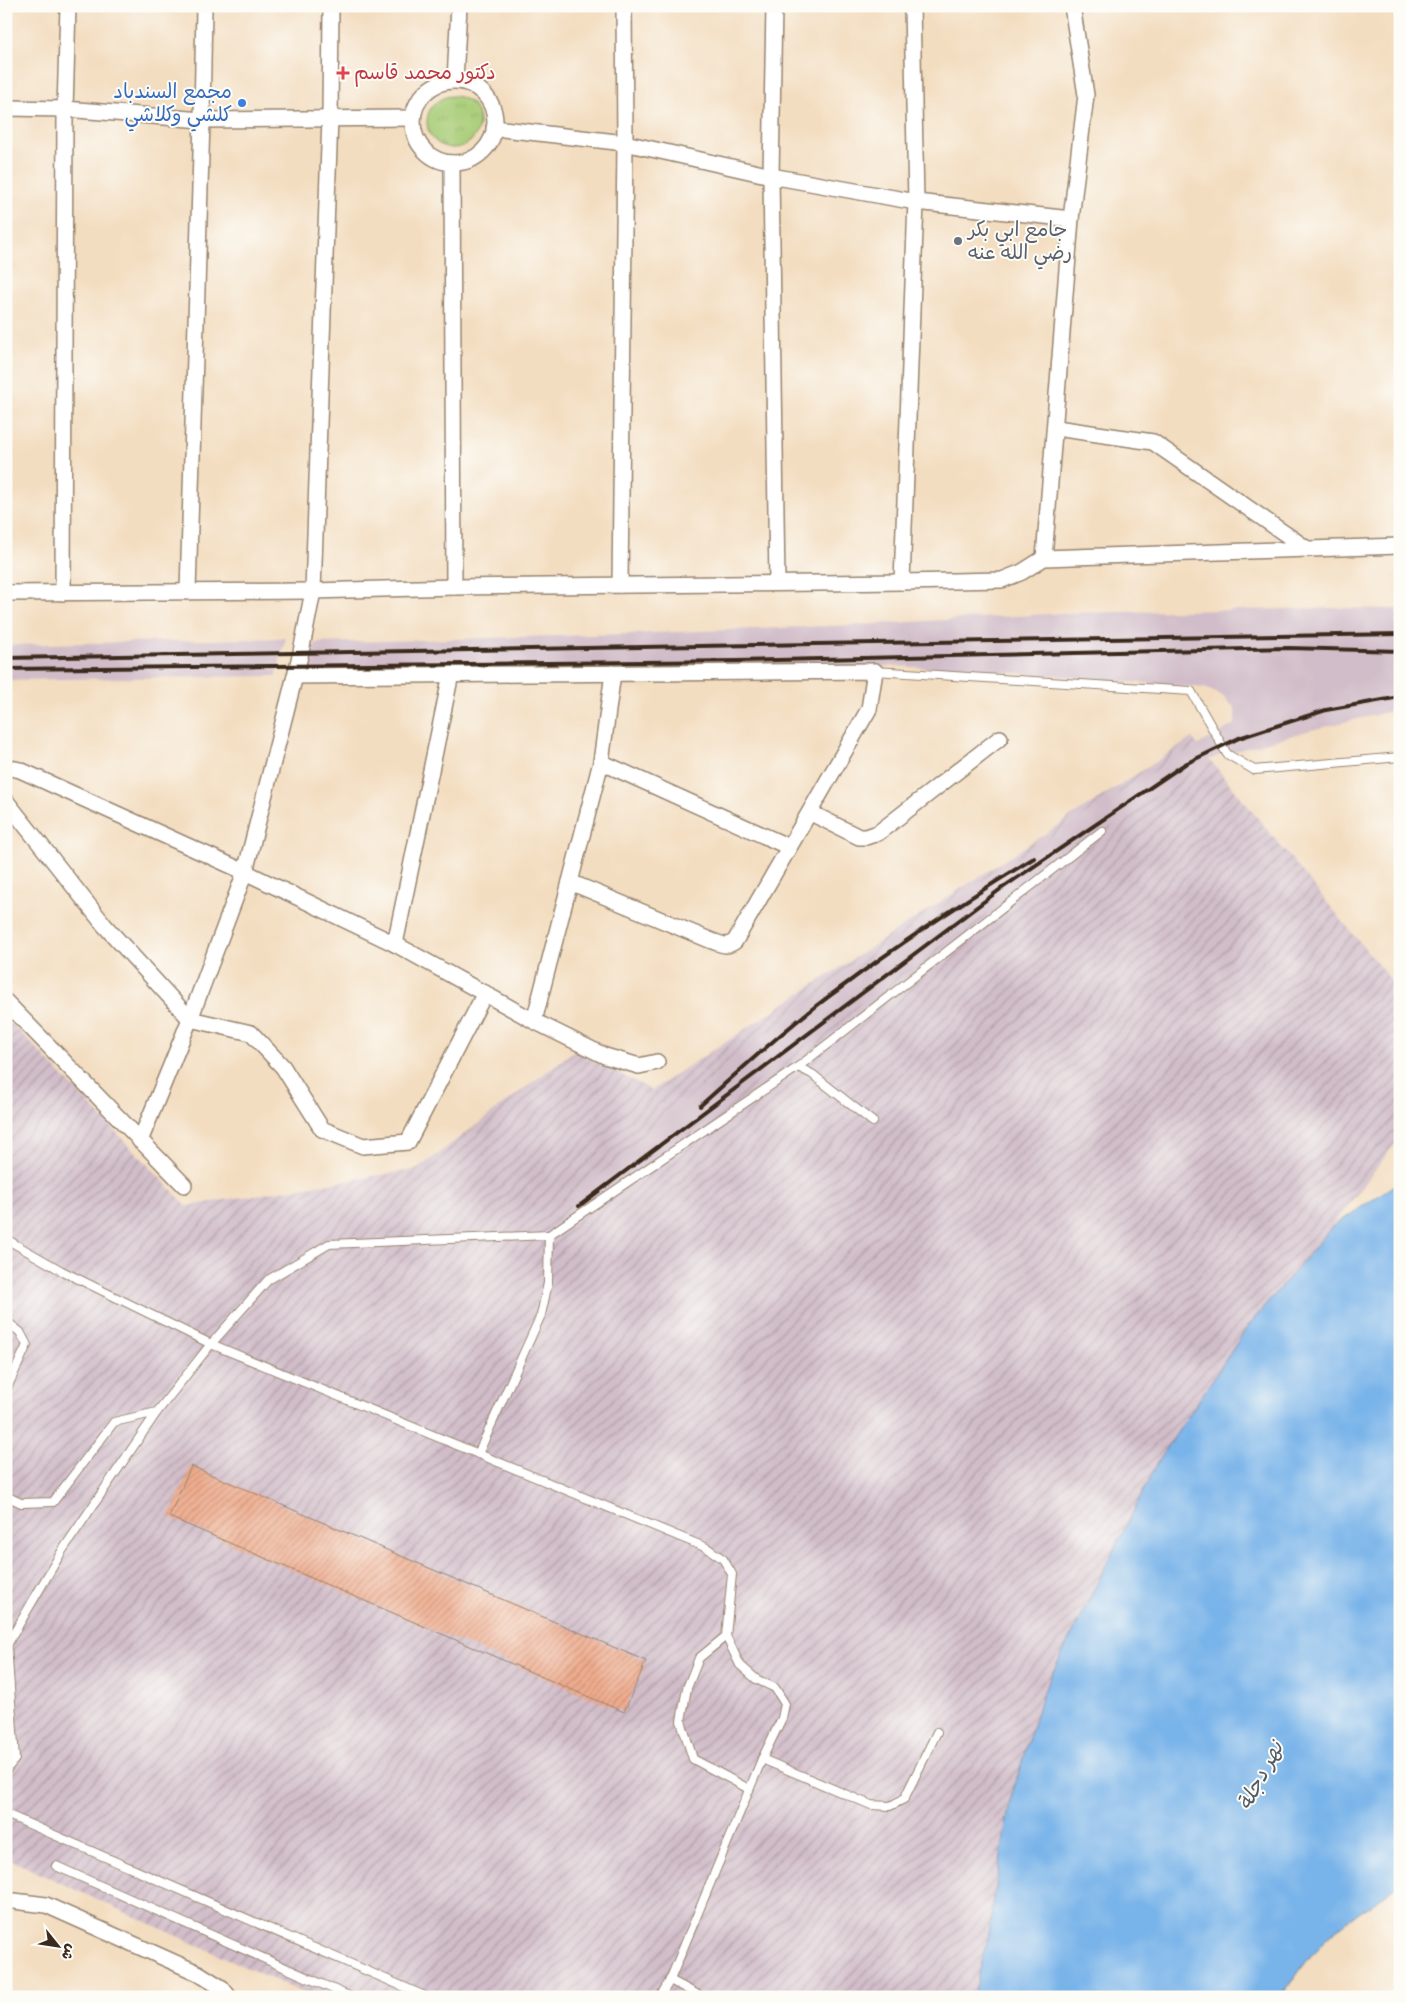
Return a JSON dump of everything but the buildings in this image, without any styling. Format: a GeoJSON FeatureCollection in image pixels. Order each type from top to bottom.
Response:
{"type":"FeatureCollection","features":[{"type":"Feature","properties":{"kind":"street"},"geometry":{"type":"LineString","coordinates":[[63,593],[65,109],[68,6]]}},
{"type":"Feature","properties":{"kind":"street"},"geometry":{"type":"LineString","coordinates":[[188,592],[204,6]]}},
{"type":"Feature","properties":{"kind":"street"},"geometry":{"type":"LineString","coordinates":[[140,1141],[190,1019],[245,872],[295,676],[313,591],[330,118],[331,6]]}},
{"type":"Feature","properties":{"kind":"street"},"geometry":{"type":"LineString","coordinates":[[455,80],[459,6]]}},
{"type":"Feature","properties":{"kind":"street"},"geometry":{"type":"LineString","coordinates":[[620,585],[625,143],[624,6]]}},
{"type":"Feature","properties":{"kind":"street"},"geometry":{"type":"LineString","coordinates":[[774,6],[771,176],[777,582]]}},
{"type":"Feature","properties":{"kind":"street"},"geometry":{"type":"LineString","coordinates":[[902,582],[916,202],[912,6]]}},
{"type":"Feature","properties":{"kind":"street"},"geometry":{"type":"LineString","coordinates":[[1044,558],[1056,428],[1071,219],[1086,95],[1072,6]]}},
{"type":"Feature","properties":{"kind":"street"},"geometry":{"type":"LineString","coordinates":[[455,80],[468,83],[480,90],[485,96],[494,114],[494,128],[491,139],[484,150],[464,162],[452,163],[439,160],[427,154],[418,144],[413,131],[412,118],[419,101],[431,87],[442,82],[455,80]]}},
{"type":"Feature","properties":{"kind":"street"},"geometry":{"type":"LineString","coordinates":[[6,108],[65,109],[202,120],[412,118]]}},
{"type":"Feature","properties":{"kind":"street"},"geometry":{"type":"LineString","coordinates":[[494,128],[625,143],[771,176],[916,202],[1071,219]]}},
{"type":"Feature","properties":{"kind":"street"},"geometry":{"type":"LineString","coordinates":[[452,163],[454,587]]}},
{"type":"Feature","properties":{"kind":"street"},"geometry":{"type":"LineString","coordinates":[[1056,428],[1153,442],[1308,549]]}},
{"type":"Feature","properties":{"kind":"street"},"geometry":{"type":"LineString","coordinates":[[6,593],[313,591],[454,587],[1002,580],[1022,572],[1044,558],[1400,546]]}},
{"type":"Feature","properties":{"kind":"street"},"geometry":{"type":"LineString","coordinates":[[295,676],[874,671],[869,709],[735,941],[727,946],[712,941],[570,882]]}},
{"type":"Feature","properties":{"kind":"street"},"geometry":{"type":"LineString","coordinates":[[534,1021],[601,762],[613,673]]}},
{"type":"Feature","properties":{"kind":"street"},"geometry":{"type":"LineString","coordinates":[[395,944],[451,674]]}},
{"type":"Feature","properties":{"kind":"street"},"geometry":{"type":"LineString","coordinates":[[810,813],[859,836],[866,837],[878,832],[1000,738]]}},
{"type":"Feature","properties":{"kind":"street"},"geometry":{"type":"LineString","coordinates":[[601,762],[789,846]]}},
{"type":"Feature","properties":{"kind":"street"},"geometry":{"type":"LineString","coordinates":[[6,767],[20,770],[245,872],[395,944],[534,1021],[605,1056],[639,1066],[657,1062]]}},
{"type":"Feature","properties":{"kind":"street"},"geometry":{"type":"LineString","coordinates":[[6,801],[105,926],[190,1019],[251,1033],[283,1067],[322,1128],[363,1146],[408,1142],[485,993]]}},
{"type":"Feature","properties":{"kind":"street"},"geometry":{"type":"LineString","coordinates":[[6,1002],[184,1185]]}},
{"type":"Feature","properties":{"kind":"street"},"geometry":{"type":"LineString","coordinates":[[6,1900],[46,1905],[198,1973],[222,1988],[229,1997]]}},
{"type":"Feature","properties":{"kind":"lane"},"geometry":{"type":"LineString","coordinates":[[874,671],[1191,691],[1227,754],[1254,770],[1400,757]]}},
{"type":"Feature","properties":{"kind":"lane"},"geometry":{"type":"LineString","coordinates":[[6,1770],[15,1759],[8,1645],[62,1551],[157,1412],[211,1344],[268,1280],[329,1244],[549,1235],[798,1067],[1102,831]]}},
{"type":"Feature","properties":{"kind":"lane"},"geometry":{"type":"LineString","coordinates":[[798,1067],[812,1074],[873,1122]]}},
{"type":"Feature","properties":{"kind":"lane"},"geometry":{"type":"LineString","coordinates":[[478,1454],[540,1315],[548,1282],[549,1235]]}},
{"type":"Feature","properties":{"kind":"lane"},"geometry":{"type":"LineString","coordinates":[[6,1238],[62,1272],[211,1344],[706,1548],[723,1559],[732,1574],[726,1636],[740,1665],[756,1679],[775,1688],[785,1704],[782,1718],[749,1789],[670,1980],[660,1997]]}},
{"type":"Feature","properties":{"kind":"lane"},"geometry":{"type":"LineString","coordinates":[[6,1321],[20,1332],[27,1345],[6,1390]]}},
{"type":"Feature","properties":{"kind":"lane"},"geometry":{"type":"LineString","coordinates":[[6,1496],[21,1503],[54,1502],[114,1422],[157,1412]]}},
{"type":"Feature","properties":{"kind":"lane"},"geometry":{"type":"LineString","coordinates":[[726,1636],[699,1658],[687,1688],[681,1721],[693,1759],[749,1789]]}},
{"type":"Feature","properties":{"kind":"lane"},"geometry":{"type":"LineString","coordinates":[[762,1759],[871,1805],[890,1806],[904,1799],[937,1732]]}},
{"type":"Feature","properties":{"kind":"lane"},"geometry":{"type":"LineString","coordinates":[[6,1814],[427,1997]]}},
{"type":"Feature","properties":{"kind":"lane"},"geometry":{"type":"LineString","coordinates":[[56,1866],[351,1997]]}},
{"type":"Feature","properties":{"kind":"lane"},"geometry":{"type":"LineString","coordinates":[[670,1980],[702,1997]]}},
{"type":"Feature","properties":{"kind":"shaded area"},"geometry":{"type":"Polygon","coordinates":[[[1336,608],[1400,609],[1400,709],[1307,731],[1218,756],[1202,763],[876,991],[581,1214],[567,1203],[750,1045],[957,896],[1168,762],[1235,724],[1235,708],[1221,695],[1204,688],[1048,675],[896,666],[308,674],[315,643],[856,625],[1066,613],[1336,608]]]}},
{"type":"Feature","properties":{"kind":"shaded area"},"geometry":{"type":"Polygon","coordinates":[[[286,638],[276,676],[6,680],[6,645],[286,638]]]}},
{"type":"Feature","properties":{"kind":"shaded area"},"geometry":{"type":"Polygon","coordinates":[[[1192,738],[1400,991],[1400,1137],[1332,1227],[1249,1325],[1043,1692],[1010,1801],[988,1934],[974,1997],[312,1997],[6,1858],[6,1017],[187,1206],[418,1169],[574,1051],[652,1090],[1192,738]]]}},
{"type":"Feature","properties":{"kind":"green space"},"geometry":{"type":"Polygon","coordinates":[[[448,96],[458,96],[472,103],[479,117],[479,127],[472,141],[458,148],[448,148],[438,144],[431,137],[427,127],[427,117],[431,107],[438,100],[448,96]]]}},
{"type":"Feature","properties":{"kind":"water","name":"نهر دجلة"},"geometry":{"type":"Polygon","coordinates":[[[1400,1181],[1400,1882],[1332,1933],[1316,1950],[1282,1997],[974,1997],[988,1934],[1010,1801],[1043,1692],[1159,1460],[1249,1325],[1332,1227],[1400,1181]]]}},
{"type":"Feature","properties":{"kind":"railway"},"geometry":{"type":"LineString","coordinates":[[6,658],[1400,634]]}},
{"type":"Feature","properties":{"kind":"railway"},"geometry":{"type":"LineString","coordinates":[[6,669],[737,661],[1289,648],[1400,651]]}},
{"type":"Feature","properties":{"kind":"railway"},"geometry":{"type":"LineString","coordinates":[[579,1206],[1002,888],[1185,764],[1239,738],[1326,710],[1400,697]]}},
{"type":"Feature","properties":{"kind":"railway"},"geometry":{"type":"LineString","coordinates":[[700,1106],[821,1002],[935,921],[1034,858]]}},
{"type":"Feature","properties":{"kind":"place","name":"دكتور محمد قاسم"},"geometry":{"type":"Point","coordinates":[343,73]}},
{"type":"Feature","properties":{"kind":"place","name":"مجمع السندباد كلشي وكلاشي"},"geometry":{"type":"Point","coordinates":[242,103]}},
{"type":"Feature","properties":{"kind":"place","name":"جامع ابي بكر رضي الله عنه"},"geometry":{"type":"Point","coordinates":[958,241]}}]}
